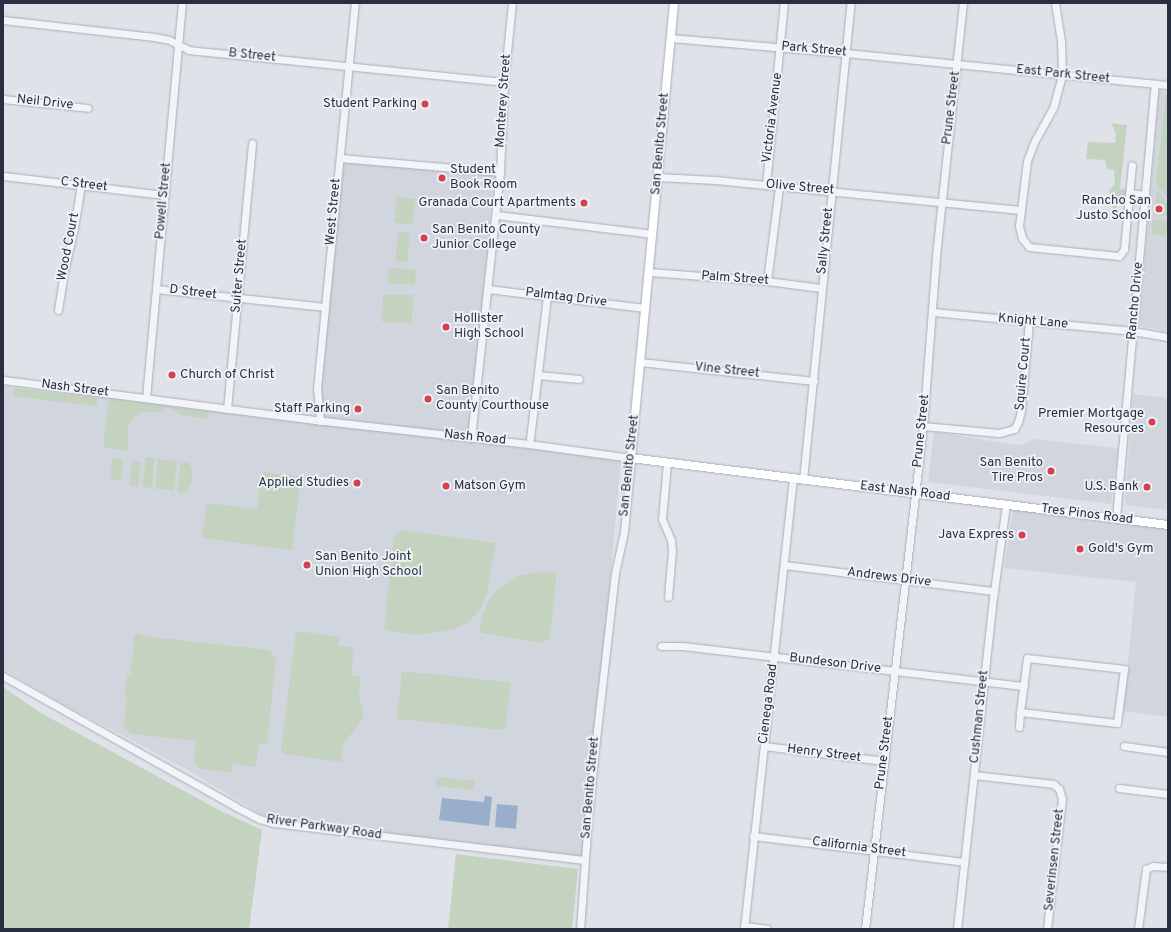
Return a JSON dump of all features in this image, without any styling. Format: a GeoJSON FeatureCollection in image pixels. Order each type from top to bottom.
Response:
{"type":"FeatureCollection","features":[{"type":"Feature","properties":{"kind":"main road","name":"San Benito Street"},"geometry":{"type":"LineString","coordinates":[[631,458],[674,3]]}},
{"type":"Feature","properties":{"kind":"main road","name":"Nash Road"},"geometry":{"type":"LineString","coordinates":[[631,458],[803,480]]}},
{"type":"Feature","properties":{"kind":"main road","name":"East Nash Road"},"geometry":{"type":"LineString","coordinates":[[803,480],[1006,505]]}},
{"type":"Feature","properties":{"kind":"main road","name":"Tres Pinos Road"},"geometry":{"type":"LineString","coordinates":[[1006,505],[1168,525]]}},
{"type":"Feature","properties":{"kind":"street","name":"Powell Street"},"geometry":{"type":"LineString","coordinates":[[146,398],[182,3]]}},
{"type":"Feature","properties":{"kind":"street","name":"West Street"},"geometry":{"type":"LineString","coordinates":[[320,421],[318,389],[355,3]]}},
{"type":"Feature","properties":{"kind":"street","name":"Monterey Street"},"geometry":{"type":"LineString","coordinates":[[471,438],[496,215],[500,172],[504,82],[512,3]]}},
{"type":"Feature","properties":{"kind":"street","name":"Victoria Avenue"},"geometry":{"type":"LineString","coordinates":[[766,185],[781,48],[784,3]]}},
{"type":"Feature","properties":{"kind":"street","name":"Sally Street"},"geometry":{"type":"LineString","coordinates":[[803,480],[814,381],[821,288],[847,53],[851,3]]}},
{"type":"Feature","properties":{"kind":"street","name":"Prune Street"},"geometry":{"type":"LineString","coordinates":[[864,929],[923,426],[942,203],[963,3]]}},
{"type":"Feature","properties":{"kind":"street"},"geometry":{"type":"LineString","coordinates":[[1055,3],[1062,42],[1062,75],[1053,108],[1035,140],[1027,161],[1019,226],[1022,238],[1029,247],[1119,256],[1124,249],[1132,165]]}},
{"type":"Feature","properties":{"kind":"street","name":"B Street"},"geometry":{"type":"LineString","coordinates":[[3,20],[154,37],[168,40],[189,50],[349,67],[422,72],[504,82]]}},
{"type":"Feature","properties":{"kind":"street","name":"Park Street"},"geometry":{"type":"LineString","coordinates":[[671,38],[957,64]]}},
{"type":"Feature","properties":{"kind":"street","name":"East Park Street"},"geometry":{"type":"LineString","coordinates":[[957,64],[1168,85]]}},
{"type":"Feature","properties":{"kind":"street","name":"Rancho Drive"},"geometry":{"type":"LineString","coordinates":[[1116,518],[1155,84]]}},
{"type":"Feature","properties":{"kind":"street","name":"Neil Drive"},"geometry":{"type":"LineString","coordinates":[[3,99],[88,108]]}},
{"type":"Feature","properties":{"kind":"street","name":"Suiter Street"},"geometry":{"type":"LineString","coordinates":[[227,409],[239,298],[252,143]]}},
{"type":"Feature","properties":{"kind":"street"},"geometry":{"type":"LineString","coordinates":[[340,158],[500,172]]}},
{"type":"Feature","properties":{"kind":"street","name":"C Street"},"geometry":{"type":"LineString","coordinates":[[3,176],[165,195]]}},
{"type":"Feature","properties":{"kind":"street","name":"Olive Street"},"geometry":{"type":"LineString","coordinates":[[658,177],[715,180],[1021,210]]}},
{"type":"Feature","properties":{"kind":"street","name":"Wood Court"},"geometry":{"type":"LineString","coordinates":[[58,310],[64,267],[74,228],[81,185]]}},
{"type":"Feature","properties":{"kind":"street"},"geometry":{"type":"LineString","coordinates":[[767,281],[779,187]]}},
{"type":"Feature","properties":{"kind":"street"},"geometry":{"type":"LineString","coordinates":[[1129,193],[1145,195]]}},
{"type":"Feature","properties":{"kind":"street"},"geometry":{"type":"LineString","coordinates":[[496,215],[652,234]]}},
{"type":"Feature","properties":{"kind":"street","name":"Palm Street"},"geometry":{"type":"LineString","coordinates":[[649,272],[767,281],[821,288]]}},
{"type":"Feature","properties":{"kind":"street","name":"D Street"},"geometry":{"type":"LineString","coordinates":[[156,289],[325,307]]}},
{"type":"Feature","properties":{"kind":"street","name":"Palmtag Drive"},"geometry":{"type":"LineString","coordinates":[[488,289],[645,308]]}},
{"type":"Feature","properties":{"kind":"street"},"geometry":{"type":"LineString","coordinates":[[530,439],[547,296]]}},
{"type":"Feature","properties":{"kind":"street","name":"Knight Lane"},"geometry":{"type":"LineString","coordinates":[[933,312],[1133,331],[1168,337]]}},
{"type":"Feature","properties":{"kind":"street","name":"Squire Court"},"geometry":{"type":"LineString","coordinates":[[923,426],[999,433],[1014,429],[1021,411],[1029,322]]}},
{"type":"Feature","properties":{"kind":"street","name":"Vine Street"},"geometry":{"type":"LineString","coordinates":[[640,362],[814,381]]}},
{"type":"Feature","properties":{"kind":"street"},"geometry":{"type":"LineString","coordinates":[[538,375],[579,379]]}},
{"type":"Feature","properties":{"kind":"street","name":"Nash Street"},"geometry":{"type":"LineString","coordinates":[[3,380],[146,398]]}},
{"type":"Feature","properties":{"kind":"street","name":"Nash Road"},"geometry":{"type":"LineString","coordinates":[[146,398],[320,421],[631,458]]}},
{"type":"Feature","properties":{"kind":"street","name":"San Benito Street"},"geometry":{"type":"LineString","coordinates":[[580,929],[591,788],[615,573],[624,532],[631,458]]}},
{"type":"Feature","properties":{"kind":"street"},"geometry":{"type":"LineString","coordinates":[[667,463],[662,519],[670,540],[672,551],[668,597]]}},
{"type":"Feature","properties":{"kind":"street","name":"Cienega Road"},"geometry":{"type":"LineString","coordinates":[[744,928],[753,836],[794,479]]}},
{"type":"Feature","properties":{"kind":"street","name":"Cushman Street"},"geometry":{"type":"LineString","coordinates":[[956,929],[994,591],[1006,505]]}},
{"type":"Feature","properties":{"kind":"street","name":"Andrews Drive"},"geometry":{"type":"LineString","coordinates":[[784,565],[994,591]]}},
{"type":"Feature","properties":{"kind":"street","name":"Bundeson Drive"},"geometry":{"type":"LineString","coordinates":[[661,646],[682,646],[1024,686]]}},
{"type":"Feature","properties":{"kind":"street"},"geometry":{"type":"LineString","coordinates":[[1019,727],[1020,712],[1027,658],[1124,669],[1118,723],[1020,712]]}},
{"type":"Feature","properties":{"kind":"street","name":"River Parkway Road"},"geometry":{"type":"LineString","coordinates":[[3,676],[260,819],[288,824],[585,860]]}},
{"type":"Feature","properties":{"kind":"street","name":"Henry Street"},"geometry":{"type":"LineString","coordinates":[[764,746],[884,761]]}},
{"type":"Feature","properties":{"kind":"street"},"geometry":{"type":"LineString","coordinates":[[1124,746],[1168,752]]}},
{"type":"Feature","properties":{"kind":"street","name":"Severinsen Street"},"geometry":{"type":"LineString","coordinates":[[974,775],[1053,784],[1058,787],[1061,792],[1062,798],[1047,929]]}},
{"type":"Feature","properties":{"kind":"street"},"geometry":{"type":"LineString","coordinates":[[1119,788],[1168,794]]}},
{"type":"Feature","properties":{"kind":"street","name":"California Street"},"geometry":{"type":"LineString","coordinates":[[753,836],[964,862]]}},
{"type":"Feature","properties":{"kind":"street"},"geometry":{"type":"LineString","coordinates":[[1138,929],[1146,869],[1153,866],[1168,867]]}},
{"type":"Feature","properties":{"kind":"street"},"geometry":{"type":"LineString","coordinates":[[744,928],[767,929]]}},
{"type":"Feature","properties":{"kind":"shaded area","name":"Rancho San Justo School"},"geometry":{"type":"Polygon","coordinates":[[[1159,91],[1168,92],[1168,331],[1139,326],[1159,91]]]}},
{"type":"Feature","properties":{"kind":"shaded area","name":"San Benito Joint Union High School"},"geometry":{"type":"Polygon","coordinates":[[[340,160],[494,173],[470,441],[621,461],[584,861],[278,822],[264,816],[186,769],[46,695],[3,669],[3,386],[316,421],[340,160]]]}},
{"type":"Feature","properties":{"kind":"shaded area"},"geometry":{"type":"Polygon","coordinates":[[[1133,394],[1168,398],[1168,510],[1125,505],[1133,394]]]}},
{"type":"Feature","properties":{"kind":"shaded area"},"geometry":{"type":"Polygon","coordinates":[[[934,432],[1017,445],[1024,444],[1032,439],[1118,448],[1111,504],[928,482],[934,432]]]}},
{"type":"Feature","properties":{"kind":"shaded area"},"geometry":{"type":"Polygon","coordinates":[[[1013,509],[1168,528],[1168,717],[1123,711],[1136,582],[1004,568],[1013,509]]]}},
{"type":"Feature","properties":{"kind":"green space"},"geometry":{"type":"Polygon","coordinates":[[[1166,95],[1168,95],[1168,198],[1156,183],[1166,95]]]}},
{"type":"Feature","properties":{"kind":"green space"},"geometry":{"type":"Polygon","coordinates":[[[1111,123],[1127,125],[1120,189],[1126,190],[1124,204],[1117,204],[1115,215],[1109,191],[1115,183],[1114,170],[1107,169],[1105,160],[1086,159],[1088,142],[1115,143],[1116,134],[1111,123]]]}},
{"type":"Feature","properties":{"kind":"green space"},"geometry":{"type":"Polygon","coordinates":[[[1157,190],[1168,204],[1168,216],[1154,215],[1157,190]]]}},
{"type":"Feature","properties":{"kind":"green space"},"geometry":{"type":"Polygon","coordinates":[[[397,197],[415,199],[412,225],[394,223],[397,197]]]}},
{"type":"Feature","properties":{"kind":"green space"},"geometry":{"type":"Polygon","coordinates":[[[1153,220],[1168,221],[1166,236],[1154,235],[1152,232],[1153,220]]]}},
{"type":"Feature","properties":{"kind":"green space"},"geometry":{"type":"Polygon","coordinates":[[[398,232],[410,233],[407,262],[395,261],[398,232]]]}},
{"type":"Feature","properties":{"kind":"green space"},"geometry":{"type":"Polygon","coordinates":[[[389,268],[416,270],[415,285],[388,283],[389,268]]]}},
{"type":"Feature","properties":{"kind":"green space"},"geometry":{"type":"Polygon","coordinates":[[[383,294],[413,295],[412,323],[382,322],[383,294]]]}},
{"type":"Feature","properties":{"kind":"green space"},"geometry":{"type":"Polygon","coordinates":[[[14,388],[97,398],[96,406],[13,396],[14,388]]]}},
{"type":"Feature","properties":{"kind":"green space"},"geometry":{"type":"Polygon","coordinates":[[[109,399],[211,412],[206,418],[203,419],[181,415],[176,410],[170,408],[164,408],[159,412],[141,412],[132,419],[127,430],[129,451],[106,448],[103,444],[109,399]]]}},
{"type":"Feature","properties":{"kind":"green space"},"geometry":{"type":"Polygon","coordinates":[[[146,457],[155,458],[152,488],[143,487],[146,457]]]}},
{"type":"Feature","properties":{"kind":"green space"},"geometry":{"type":"Polygon","coordinates":[[[112,458],[123,459],[121,480],[110,479],[112,458]]]}},
{"type":"Feature","properties":{"kind":"green space"},"geometry":{"type":"Polygon","coordinates":[[[158,459],[177,461],[174,491],[155,489],[158,459]]]}},
{"type":"Feature","properties":{"kind":"green space"},"geometry":{"type":"Polygon","coordinates":[[[132,461],[141,462],[138,487],[129,486],[132,461]]]}},
{"type":"Feature","properties":{"kind":"green space"},"geometry":{"type":"Polygon","coordinates":[[[181,462],[189,463],[192,469],[192,482],[186,493],[177,492],[181,462]]]}},
{"type":"Feature","properties":{"kind":"green space"},"geometry":{"type":"Polygon","coordinates":[[[262,472],[301,477],[292,550],[202,538],[207,503],[257,509],[262,472]]]}},
{"type":"Feature","properties":{"kind":"green space"},"geometry":{"type":"Polygon","coordinates":[[[402,530],[496,543],[487,593],[480,609],[467,623],[452,630],[418,635],[393,632],[384,629],[394,536],[402,530]]]}},
{"type":"Feature","properties":{"kind":"green space"},"geometry":{"type":"Polygon","coordinates":[[[542,571],[557,572],[550,638],[543,643],[482,633],[479,629],[483,613],[489,600],[499,589],[518,576],[542,571]]]}},
{"type":"Feature","properties":{"kind":"green space"},"geometry":{"type":"Polygon","coordinates":[[[296,631],[339,637],[339,646],[354,648],[351,675],[360,676],[359,697],[364,716],[343,745],[341,762],[283,754],[281,751],[296,631]]]}},
{"type":"Feature","properties":{"kind":"green space"},"geometry":{"type":"Polygon","coordinates":[[[137,633],[143,636],[270,650],[276,659],[267,744],[259,743],[256,767],[232,764],[232,772],[200,769],[194,762],[196,741],[131,734],[124,725],[127,698],[124,697],[127,675],[130,675],[134,643],[132,638],[137,633]]]}},
{"type":"Feature","properties":{"kind":"green space"},"geometry":{"type":"Polygon","coordinates":[[[402,671],[510,682],[505,730],[397,719],[402,671]]]}},
{"type":"Feature","properties":{"kind":"green space"},"geometry":{"type":"Polygon","coordinates":[[[3,687],[41,713],[219,810],[262,830],[249,929],[3,929],[3,687]]]}},
{"type":"Feature","properties":{"kind":"green space"},"geometry":{"type":"Polygon","coordinates":[[[437,777],[475,781],[474,790],[436,786],[437,777]]]}},
{"type":"Feature","properties":{"kind":"green space"},"geometry":{"type":"Polygon","coordinates":[[[456,854],[578,869],[572,929],[448,929],[456,854]]]}},
{"type":"Feature","properties":{"kind":"water"},"geometry":{"type":"Polygon","coordinates":[[[485,796],[492,797],[489,826],[439,820],[442,798],[484,802],[485,796]]]}},
{"type":"Feature","properties":{"kind":"water"},"geometry":{"type":"Polygon","coordinates":[[[497,804],[518,806],[516,829],[495,827],[497,804]]]}},
{"type":"Feature","properties":{"kind":"place","name":"Student Parking"},"geometry":{"type":"Point","coordinates":[425,104]}},
{"type":"Feature","properties":{"kind":"place","name":"Student Book Room"},"geometry":{"type":"Point","coordinates":[442,178]}},
{"type":"Feature","properties":{"kind":"place","name":"Granada Court Apartments"},"geometry":{"type":"Point","coordinates":[584,203]}},
{"type":"Feature","properties":{"kind":"place","name":"Rancho San Justo School"},"geometry":{"type":"Point","coordinates":[1159,209]}},
{"type":"Feature","properties":{"kind":"place","name":"San Benito County Junior College"},"geometry":{"type":"Point","coordinates":[424,238]}},
{"type":"Feature","properties":{"kind":"place","name":"Hollister High School"},"geometry":{"type":"Point","coordinates":[446,327]}},
{"type":"Feature","properties":{"kind":"place","name":"Church of Christ"},"geometry":{"type":"Point","coordinates":[172,375]}},
{"type":"Feature","properties":{"kind":"place","name":"San Benito County Courthouse"},"geometry":{"type":"Point","coordinates":[428,399]}},
{"type":"Feature","properties":{"kind":"place","name":"Staff Parking"},"geometry":{"type":"Point","coordinates":[358,409]}},
{"type":"Feature","properties":{"kind":"place","name":"Premier Mortgage Resources"},"geometry":{"type":"Point","coordinates":[1152,422]}},
{"type":"Feature","properties":{"kind":"place","name":"San Benito Tire Pros"},"geometry":{"type":"Point","coordinates":[1051,471]}},
{"type":"Feature","properties":{"kind":"place","name":"Applied Studies"},"geometry":{"type":"Point","coordinates":[357,483]}},
{"type":"Feature","properties":{"kind":"place","name":"Matson Gym"},"geometry":{"type":"Point","coordinates":[446,486]}},
{"type":"Feature","properties":{"kind":"place","name":"U.S. Bank"},"geometry":{"type":"Point","coordinates":[1147,487]}},
{"type":"Feature","properties":{"kind":"place","name":"Java Express"},"geometry":{"type":"Point","coordinates":[1022,535]}},
{"type":"Feature","properties":{"kind":"place","name":"Gold's Gym"},"geometry":{"type":"Point","coordinates":[1080,549]}},
{"type":"Feature","properties":{"kind":"place","name":"San Benito Joint Union High School"},"geometry":{"type":"Point","coordinates":[307,565]}}]}
